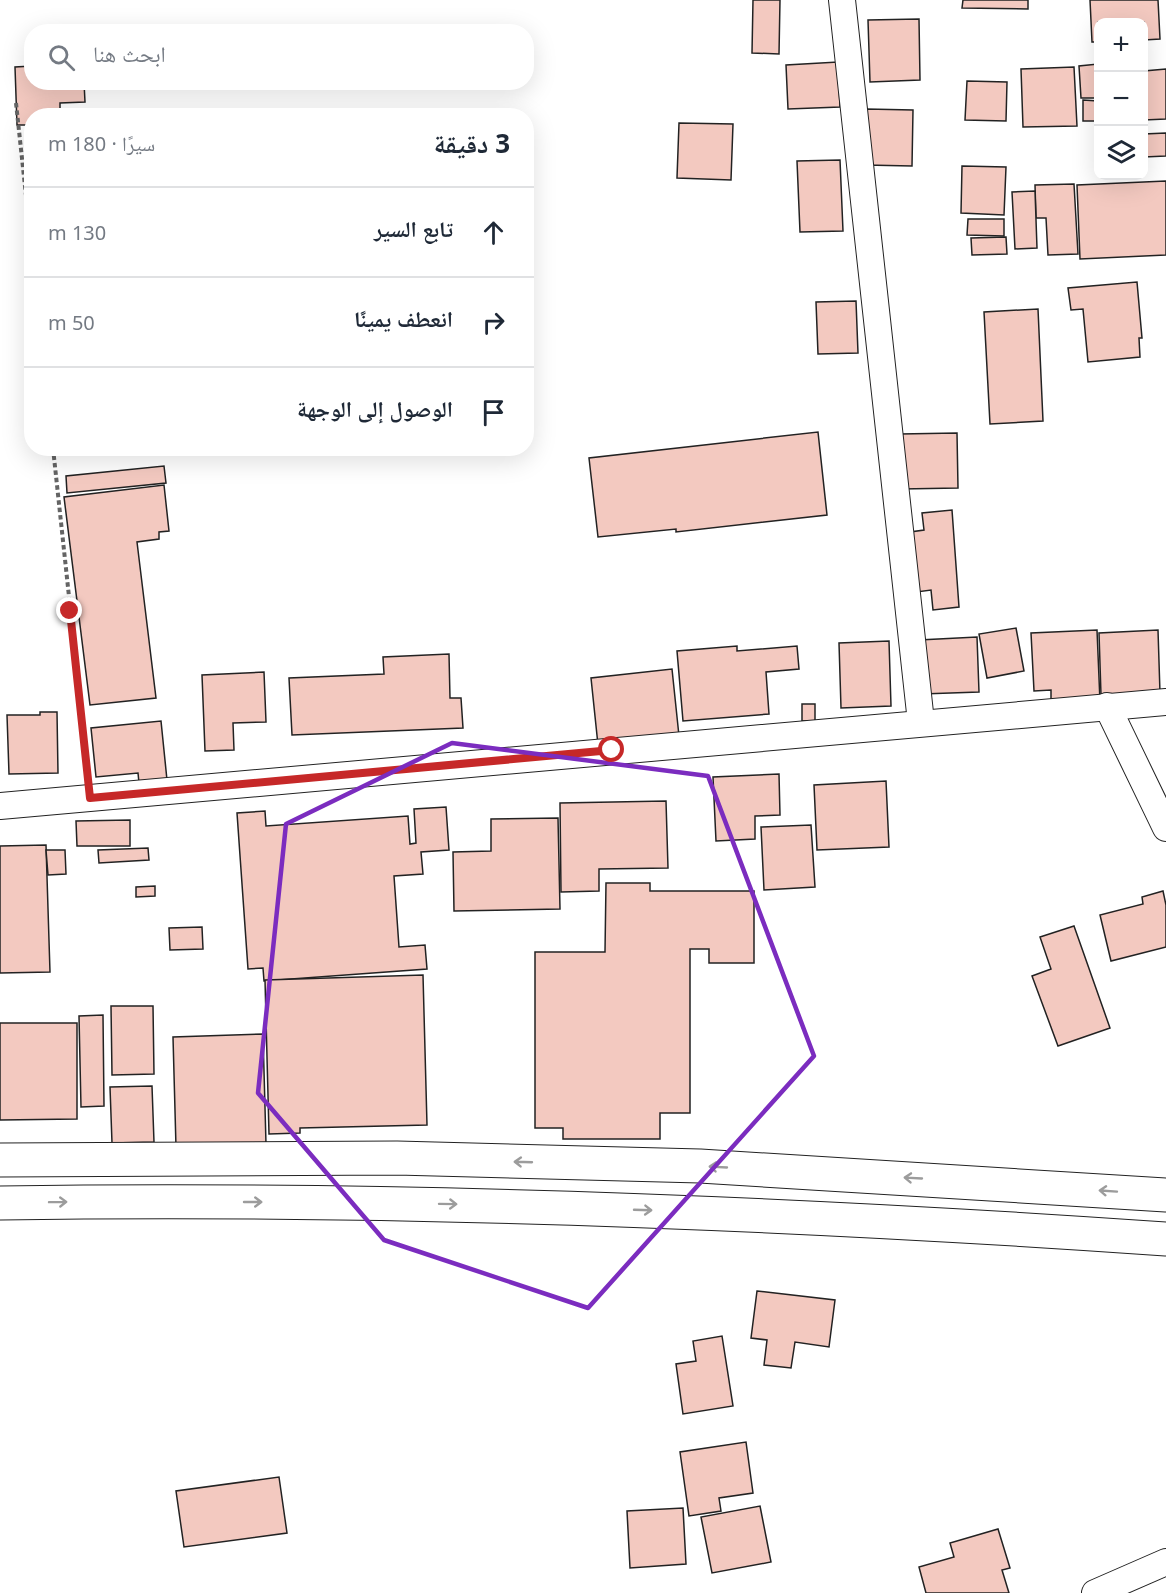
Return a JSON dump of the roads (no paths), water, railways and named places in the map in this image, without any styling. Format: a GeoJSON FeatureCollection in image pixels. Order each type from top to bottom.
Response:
{"type":"FeatureCollection","features":[{"type":"Feature","properties":{"kind":"highway"},"geometry":{"type":"LineString","coordinates":[[0,1160],[397,1158],[700,1166],[1166,1195]]}},
{"type":"Feature","properties":{"kind":"highway"},"geometry":{"type":"LineString","coordinates":[[0,1203],[341,1202],[553,1206],[919,1222],[1166,1239]]}},
{"type":"Feature","properties":{"kind":"street"},"geometry":{"type":"LineString","coordinates":[[842,0],[921,722]]}},
{"type":"Feature","properties":{"kind":"street"},"geometry":{"type":"LineString","coordinates":[[0,806],[921,722],[1166,702]]}},
{"type":"Feature","properties":{"kind":"street"},"geometry":{"type":"LineString","coordinates":[[1107,706],[1166,828]]}},
{"type":"Feature","properties":{"kind":"street"},"geometry":{"type":"LineString","coordinates":[[1095,1593],[1166,1563]]}}]}
